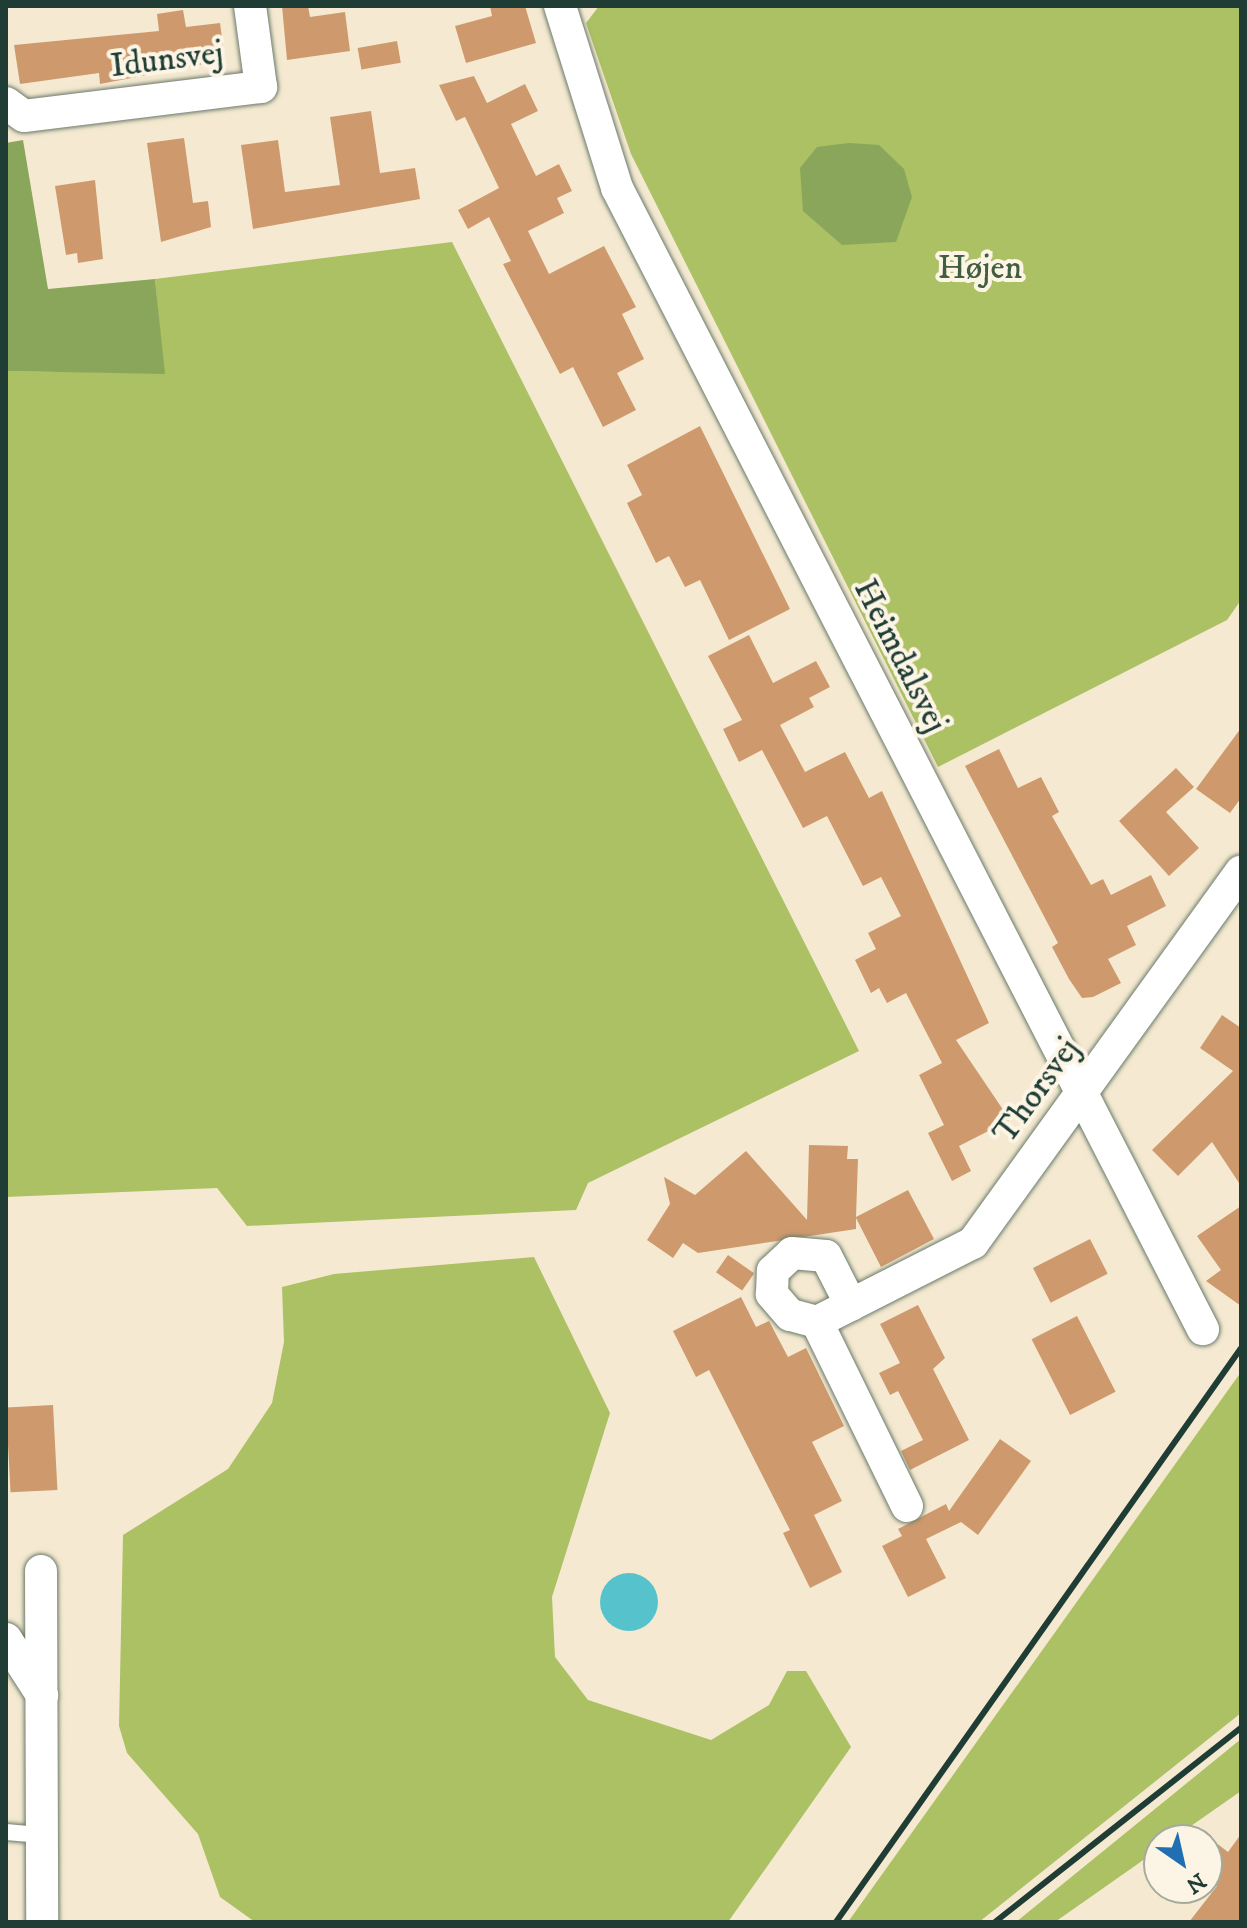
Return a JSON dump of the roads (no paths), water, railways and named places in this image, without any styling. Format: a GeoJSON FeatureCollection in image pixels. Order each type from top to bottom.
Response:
{"type":"FeatureCollection","features":[{"type":"Feature","properties":{"kind":"street","name":"Idunsvej"},"geometry":{"type":"LineString","coordinates":[[6,103],[24,116],[261,87],[250,6]]}},
{"type":"Feature","properties":{"kind":"street","name":"Heimdalsvej"},"geometry":{"type":"LineString","coordinates":[[560,6],[617,188],[1203,1329]]}},
{"type":"Feature","properties":{"kind":"street","name":"Thorsvej"},"geometry":{"type":"LineString","coordinates":[[817,1322],[973,1243],[1241,872]]}},
{"type":"Feature","properties":{"kind":"street"},"geometry":{"type":"LineString","coordinates":[[851,1305],[826,1256],[792,1253],[773,1271],[772,1294],[790,1315],[817,1322],[907,1506]]}},
{"type":"Feature","properties":{"kind":"street"},"geometry":{"type":"LineString","coordinates":[[41,1571],[42,1922]]}},
{"type":"Feature","properties":{"kind":"street"},"geometry":{"type":"LineString","coordinates":[[6,1639],[42,1695]]}},
{"type":"Feature","properties":{"kind":"lane"},"geometry":{"type":"LineString","coordinates":[[6,1832],[42,1835]]}},
{"type":"Feature","properties":{"kind":"water"},"geometry":{"type":"Polygon","coordinates":[[[629,1573],[650,1581],[658,1602],[650,1623],[629,1631],[608,1623],[600,1602],[608,1581],[629,1573]]]}},
{"type":"Feature","properties":{"kind":"railway"},"geometry":{"type":"LineString","coordinates":[[836,1922],[1241,1348]]}},
{"type":"Feature","properties":{"kind":"railway"},"geometry":{"type":"LineString","coordinates":[[995,1922],[1241,1728]]}},
{"type":"Feature","properties":{"kind":"park label","name":"Højen"},"geometry":{"type":"Point","coordinates":[980,269]}}]}
